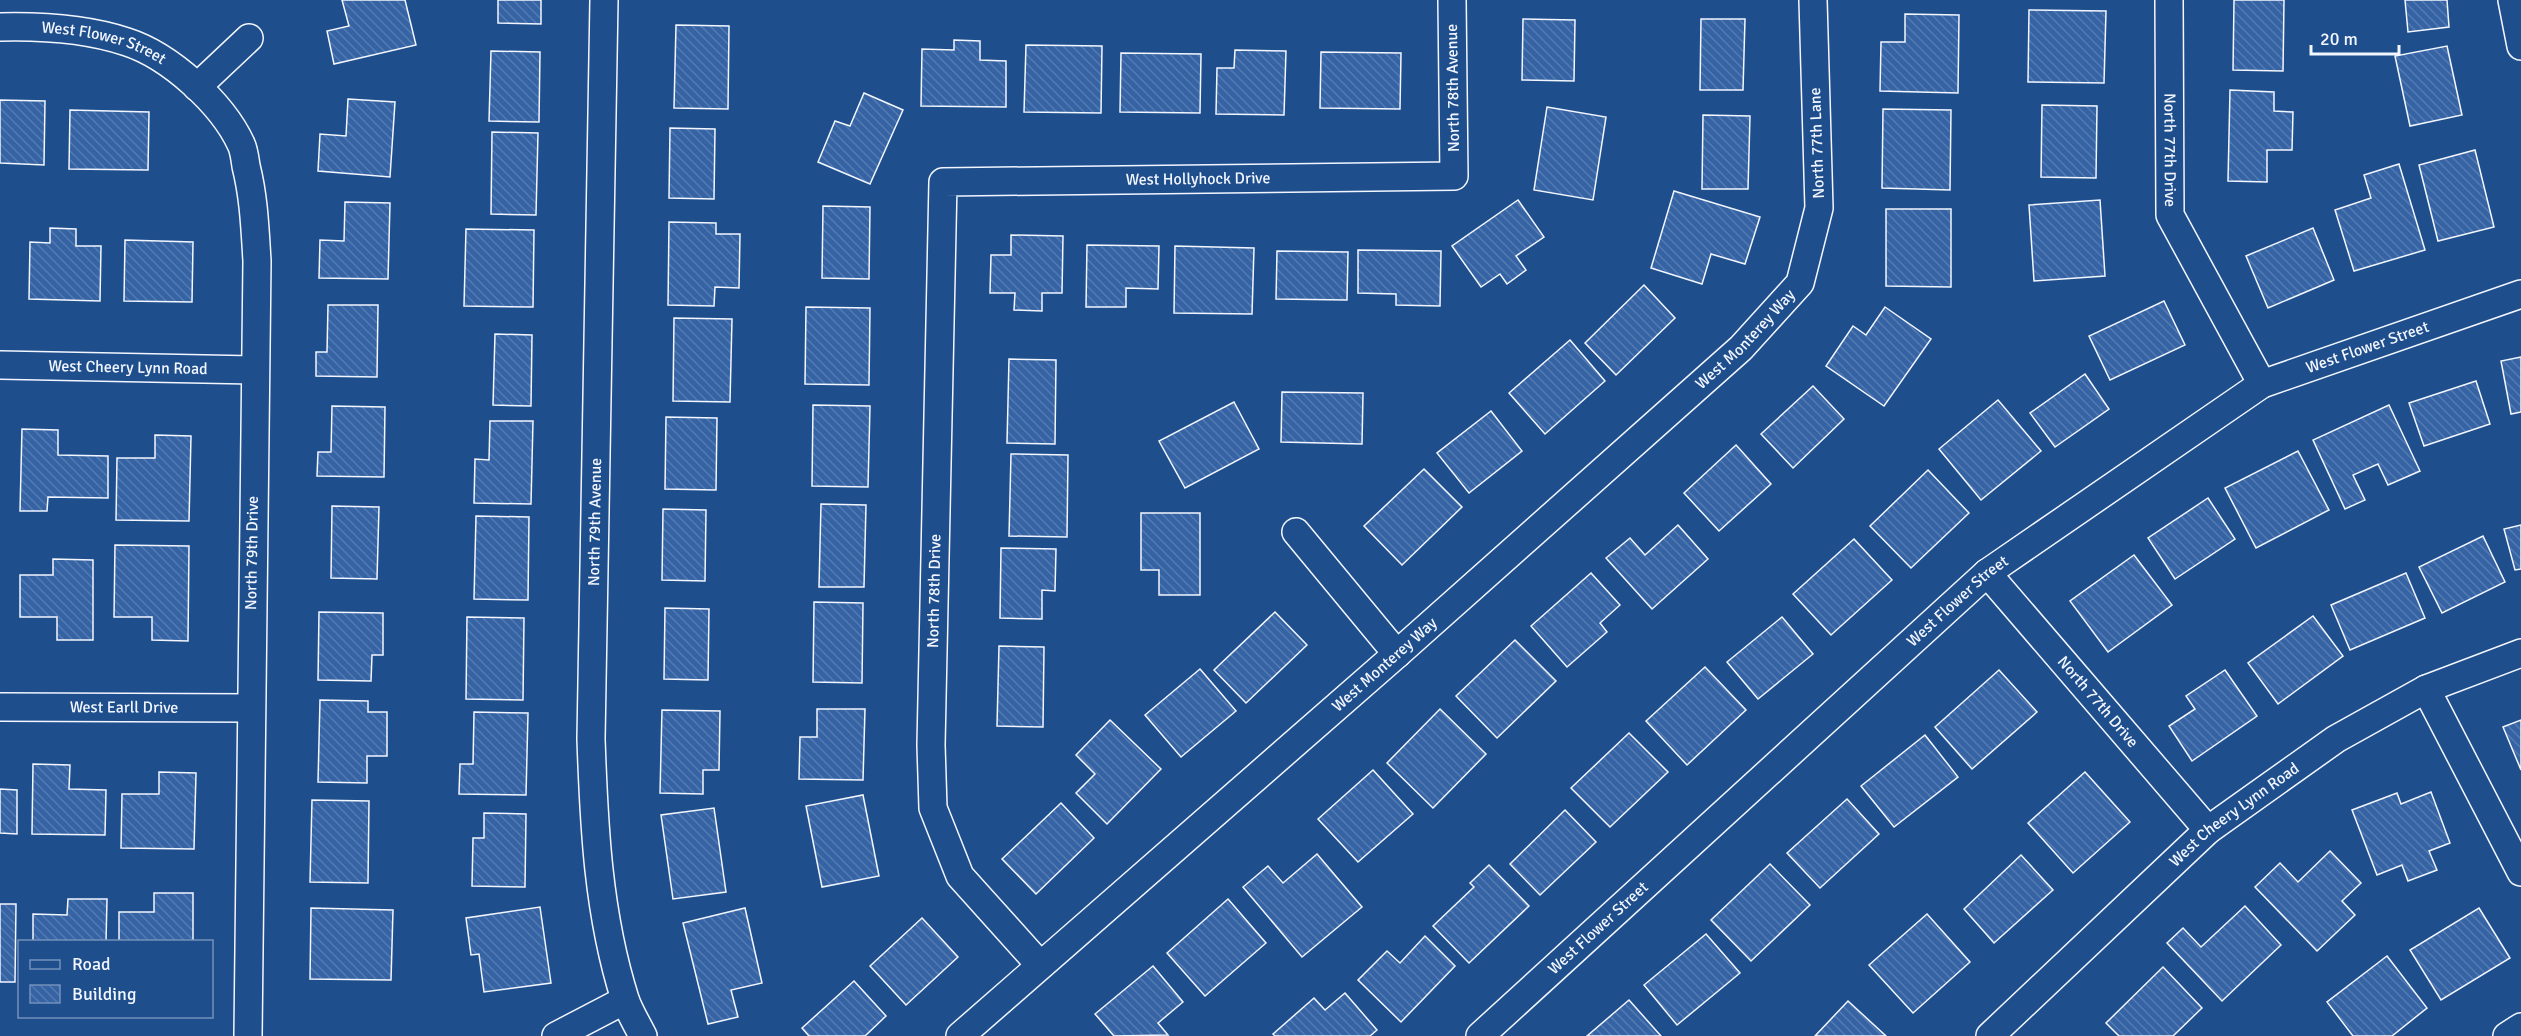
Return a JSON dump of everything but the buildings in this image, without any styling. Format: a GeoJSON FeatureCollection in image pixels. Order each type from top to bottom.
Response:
{"type":"FeatureCollection","features":[{"type":"Feature","properties":{"kind":"street","name":"North 79th Avenue"},"geometry":{"type":"LineString","coordinates":[[604,0],[591,739],[594,839],[605,916],[626,1000],[643,1036]]}},
{"type":"Feature","properties":{"kind":"street","name":"North 78th Avenue"},"geometry":{"type":"LineString","coordinates":[[1452,0],[1454,176]]}},
{"type":"Feature","properties":{"kind":"street","name":"North 77th Lane"},"geometry":{"type":"LineString","coordinates":[[1800,284],[1819,208],[1813,0]]}},
{"type":"Feature","properties":{"kind":"street","name":"North 77th Drive"},"geometry":{"type":"LineString","coordinates":[[2169,0],[2170,214],[2262,384]]}},
{"type":"Feature","properties":{"kind":"street"},"geometry":{"type":"LineString","coordinates":[[2512,0],[2521,46]]}},
{"type":"Feature","properties":{"kind":"street","name":"West Flower Street"},"geometry":{"type":"LineString","coordinates":[[0,27],[76,31],[128,42],[163,60],[197,87]]}},
{"type":"Feature","properties":{"kind":"street"},"geometry":{"type":"LineString","coordinates":[[197,87],[249,38]]}},
{"type":"Feature","properties":{"kind":"street","name":"North 79th Drive"},"geometry":{"type":"LineString","coordinates":[[197,87],[216,108],[241,144],[253,194],[256,261],[248,1036]]}},
{"type":"Feature","properties":{"kind":"street","name":"West Hollyhock Drive"},"geometry":{"type":"LineString","coordinates":[[943,182],[1454,176]]}},
{"type":"Feature","properties":{"kind":"street","name":"North 78th Drive"},"geometry":{"type":"LineString","coordinates":[[943,182],[931,733],[933,808],[960,876],[1041,965]]}},
{"type":"Feature","properties":{"kind":"street","name":"West Monterey Way"},"geometry":{"type":"LineString","coordinates":[[960,1036],[1397,654],[1741,348],[1800,284]]}},
{"type":"Feature","properties":{"kind":"street","name":"West Flower Street"},"geometry":{"type":"LineString","coordinates":[[1480,1036],[1987,573],[2262,384],[2521,294]]}},
{"type":"Feature","properties":{"kind":"street","name":"West Cheery Lynn Road"},"geometry":{"type":"LineString","coordinates":[[0,365],[254,370]]}},
{"type":"Feature","properties":{"kind":"street"},"geometry":{"type":"LineString","coordinates":[[1296,532],[1397,654]]}},
{"type":"Feature","properties":{"kind":"street","name":"North 77th Drive"},"geometry":{"type":"LineString","coordinates":[[1987,573],[2208,830]]}},
{"type":"Feature","properties":{"kind":"street","name":"West Cheery Lynn Road"},"geometry":{"type":"LineString","coordinates":[[1990,1036],[2208,830],[2336,739],[2426,689],[2521,653]]}},
{"type":"Feature","properties":{"kind":"street"},"geometry":{"type":"LineString","coordinates":[[2426,689],[2521,872]]}},
{"type":"Feature","properties":{"kind":"street","name":"West Earll Drive"},"geometry":{"type":"LineString","coordinates":[[0,707],[250,708]]}},
{"type":"Feature","properties":{"kind":"street"},"geometry":{"type":"LineString","coordinates":[[556,1036],[626,1000]]}},
{"type":"Feature","properties":{"kind":"street"},"geometry":{"type":"LineString","coordinates":[[2507,1036],[2521,1027]]}}]}
